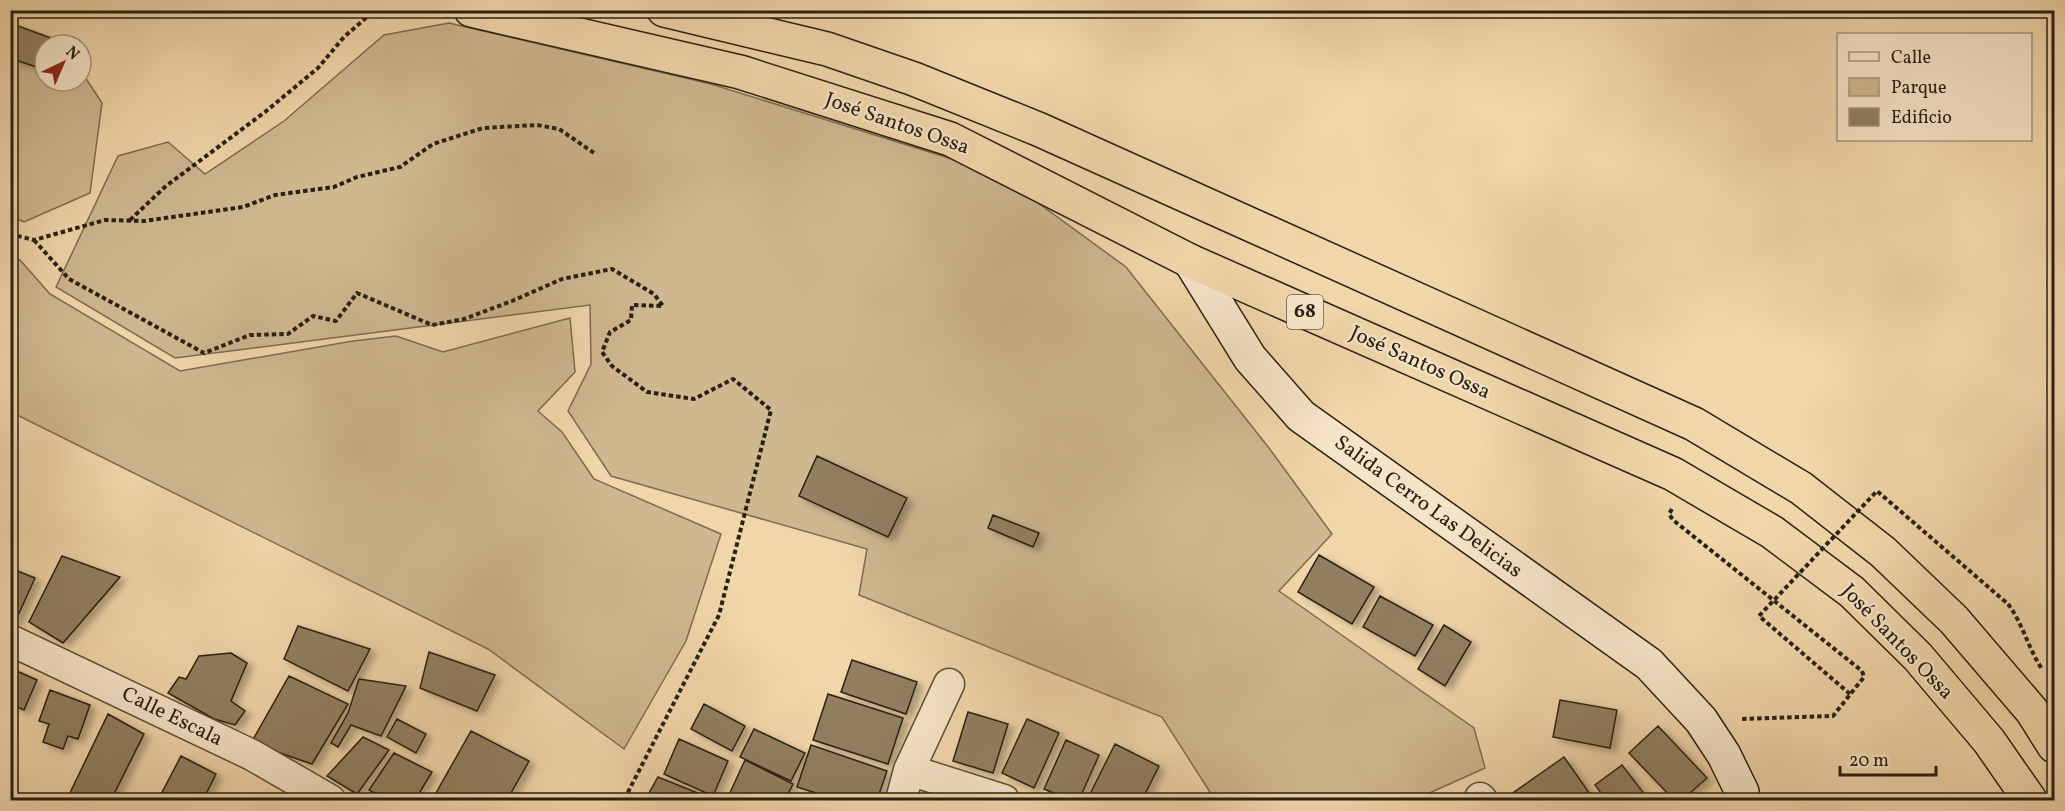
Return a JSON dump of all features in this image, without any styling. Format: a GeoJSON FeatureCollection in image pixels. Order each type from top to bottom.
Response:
{"type":"FeatureCollection","features":[{"type":"Feature","properties":{"kind":"highway","name":"José Santos Ossa"},"geometry":{"type":"LineString","coordinates":[[471,10],[740,72],[950,139],[1190,261],[1673,474],[1772,532],[1852,592],[1918,657],[1989,741],[2030,801]]}},
{"type":"Feature","properties":{"kind":"highway"},"geometry":{"type":"LineString","coordinates":[[664,10],[826,49],[934,87],[1038,129],[1694,424],[1801,488],[1883,552],[1954,620],[2032,711],[2055,746]]}},
{"type":"Feature","properties":{"kind":"street","name":"Salida Cerro Las Delicias"},"geometry":{"type":"LineString","coordinates":[[1190,261],[1250,358],[1301,416],[1648,664],[1701,720],[1724,755],[1742,792],[1743,801]]}},
{"type":"Feature","properties":{"kind":"street","name":"Calle Escala"},"geometry":{"type":"LineString","coordinates":[[10,640],[252,755],[330,801]]}},
{"type":"Feature","properties":{"kind":"street"},"geometry":{"type":"LineString","coordinates":[[901,801],[909,770],[949,684]]}},
{"type":"Feature","properties":{"kind":"street"},"geometry":{"type":"LineString","coordinates":[[909,770],[1004,801]]}},
{"type":"Feature","properties":{"kind":"path"},"geometry":{"type":"LineString","coordinates":[[129,221],[166,186],[265,112],[318,68],[344,37],[375,10]]}},
{"type":"Feature","properties":{"kind":"path"},"geometry":{"type":"LineString","coordinates":[[10,234],[34,240],[105,220],[144,221],[243,207],[275,195],[334,187],[357,177],[400,167],[433,144],[483,128],[537,125],[559,129],[594,153]]}},
{"type":"Feature","properties":{"kind":"path"},"geometry":{"type":"LineString","coordinates":[[34,240],[69,279],[204,353],[250,335],[288,334],[313,316],[336,321],[357,294],[432,325],[464,319],[513,301],[561,279],[612,269],[654,294],[663,306],[632,305],[632,320],[610,332],[602,352],[612,366],[647,392],[694,399],[733,379],[771,410],[719,615],[624,801]]}},
{"type":"Feature","properties":{"kind":"path"},"geometry":{"type":"LineString","coordinates":[[1850,694],[1759,616],[1877,491],[2008,604],[2019,618],[2030,650],[2048,679]]}},
{"type":"Feature","properties":{"kind":"path"},"geometry":{"type":"LineString","coordinates":[[1675,502],[1669,514],[1673,520],[1857,665],[1864,678],[1833,716],[1701,720]]}},
{"type":"Feature","properties":{"kind":"green space"},"geometry":{"type":"Polygon","coordinates":[[[449,23],[711,84],[997,173],[1126,267],[1269,448],[1332,534],[1279,591],[1474,728],[1485,768],[1414,800],[1215,800],[1162,717],[859,595],[867,549],[611,476],[568,411],[591,364],[590,305],[175,358],[56,287],[118,156],[168,142],[205,174],[284,121],[384,35],[449,23]]]}},
{"type":"Feature","properties":{"kind":"green space"},"geometry":{"type":"Polygon","coordinates":[[[10,61],[33,62],[33,93],[93,93],[93,89],[102,103],[90,193],[24,222],[11,216],[10,61]]]}},
{"type":"Feature","properties":{"kind":"green space"},"geometry":{"type":"Polygon","coordinates":[[[10,257],[20,260],[50,294],[180,371],[353,341],[396,336],[443,352],[570,318],[575,372],[538,411],[562,432],[594,479],[721,534],[686,641],[624,749],[488,649],[11,412],[10,257]]]}},
{"type":"Feature","properties":{"kind":"building"},"geometry":{"type":"Polygon","coordinates":[[[10,23],[37,33],[33,33],[33,66],[10,58],[10,23]]]}},
{"type":"Feature","properties":{"kind":"building"},"geometry":{"type":"Polygon","coordinates":[[[817,456],[907,498],[888,537],[799,496],[817,456]]]}},
{"type":"Feature","properties":{"kind":"building"},"geometry":{"type":"Polygon","coordinates":[[[993,515],[1039,533],[1033,547],[988,528],[993,515]]]}},
{"type":"Feature","properties":{"kind":"building"},"geometry":{"type":"Polygon","coordinates":[[[1319,555],[1374,587],[1352,624],[1298,592],[1319,555]]]}},
{"type":"Feature","properties":{"kind":"building"},"geometry":{"type":"Polygon","coordinates":[[[62,556],[120,577],[63,643],[29,622],[62,556]]]}},
{"type":"Feature","properties":{"kind":"building"},"geometry":{"type":"Polygon","coordinates":[[[10,568],[35,578],[15,622],[10,620],[10,568]]]}},
{"type":"Feature","properties":{"kind":"building"},"geometry":{"type":"Polygon","coordinates":[[[1380,596],[1433,625],[1415,656],[1363,627],[1380,596]]]}},
{"type":"Feature","properties":{"kind":"building"},"geometry":{"type":"Polygon","coordinates":[[[1444,625],[1471,642],[1445,686],[1418,669],[1444,625]]]}},
{"type":"Feature","properties":{"kind":"building"},"geometry":{"type":"Polygon","coordinates":[[[298,626],[370,649],[348,691],[284,659],[298,626]]]}},
{"type":"Feature","properties":{"kind":"building"},"geometry":{"type":"Polygon","coordinates":[[[429,652],[495,675],[477,711],[420,688],[429,652]]]}},
{"type":"Feature","properties":{"kind":"building"},"geometry":{"type":"Polygon","coordinates":[[[231,653],[247,663],[231,701],[245,711],[235,725],[214,719],[168,693],[179,677],[186,679],[199,656],[231,653]]]}},
{"type":"Feature","properties":{"kind":"building"},"geometry":{"type":"Polygon","coordinates":[[[852,660],[917,682],[906,714],[841,692],[852,660]]]}},
{"type":"Feature","properties":{"kind":"building"},"geometry":{"type":"Polygon","coordinates":[[[10,668],[37,680],[24,710],[10,704],[10,668]]]}},
{"type":"Feature","properties":{"kind":"building"},"geometry":{"type":"Polygon","coordinates":[[[289,676],[348,704],[312,764],[251,743],[289,676]]]}},
{"type":"Feature","properties":{"kind":"building"},"geometry":{"type":"Polygon","coordinates":[[[359,679],[406,686],[381,736],[351,725],[338,747],[331,743],[348,713],[359,679]]]}},
{"type":"Feature","properties":{"kind":"building"},"geometry":{"type":"Polygon","coordinates":[[[50,690],[90,705],[78,739],[68,736],[63,749],[43,742],[49,724],[39,721],[50,690]]]}},
{"type":"Feature","properties":{"kind":"building"},"geometry":{"type":"Polygon","coordinates":[[[828,694],[903,718],[888,764],[813,740],[828,694]]]}},
{"type":"Feature","properties":{"kind":"building"},"geometry":{"type":"Polygon","coordinates":[[[1560,700],[1617,710],[1610,748],[1553,737],[1560,700]]]}},
{"type":"Feature","properties":{"kind":"building"},"geometry":{"type":"Polygon","coordinates":[[[704,704],[745,726],[732,751],[691,729],[704,704]]]}},
{"type":"Feature","properties":{"kind":"building"},"geometry":{"type":"Polygon","coordinates":[[[968,712],[1008,724],[993,773],[953,761],[968,712]]]}},
{"type":"Feature","properties":{"kind":"building"},"geometry":{"type":"Polygon","coordinates":[[[108,714],[144,734],[111,800],[67,799],[108,714]]]}},
{"type":"Feature","properties":{"kind":"building"},"geometry":{"type":"Polygon","coordinates":[[[397,719],[426,734],[416,753],[387,737],[397,719]]]}},
{"type":"Feature","properties":{"kind":"building"},"geometry":{"type":"Polygon","coordinates":[[[1027,719],[1059,733],[1034,788],[1002,773],[1027,719]]]}},
{"type":"Feature","properties":{"kind":"building"},"geometry":{"type":"Polygon","coordinates":[[[1658,726],[1707,778],[1682,800],[1674,800],[1629,753],[1658,726]]]}},
{"type":"Feature","properties":{"kind":"building"},"geometry":{"type":"Polygon","coordinates":[[[754,729],[805,753],[791,781],[740,757],[754,729]]]}},
{"type":"Feature","properties":{"kind":"building"},"geometry":{"type":"Polygon","coordinates":[[[471,731],[529,761],[507,800],[432,800],[471,731]]]}},
{"type":"Feature","properties":{"kind":"building"},"geometry":{"type":"Polygon","coordinates":[[[363,737],[389,750],[357,794],[327,776],[363,737]]]}},
{"type":"Feature","properties":{"kind":"building"},"geometry":{"type":"Polygon","coordinates":[[[679,739],[728,761],[713,796],[664,774],[679,739]]]}},
{"type":"Feature","properties":{"kind":"building"},"geometry":{"type":"Polygon","coordinates":[[[1066,740],[1099,755],[1079,800],[1070,800],[1044,789],[1066,740]]]}},
{"type":"Feature","properties":{"kind":"building"},"geometry":{"type":"Polygon","coordinates":[[[1115,744],[1159,766],[1142,800],[1088,798],[1115,744]]]}},
{"type":"Feature","properties":{"kind":"building"},"geometry":{"type":"Polygon","coordinates":[[[811,745],[887,771],[877,800],[838,800],[797,787],[811,745]]]}},
{"type":"Feature","properties":{"kind":"building"},"geometry":{"type":"Polygon","coordinates":[[[394,753],[432,772],[415,800],[387,800],[369,790],[394,753]]]}},
{"type":"Feature","properties":{"kind":"building"},"geometry":{"type":"Polygon","coordinates":[[[181,756],[216,774],[203,800],[158,800],[181,756]]]}},
{"type":"Feature","properties":{"kind":"building"},"geometry":{"type":"Polygon","coordinates":[[[1564,757],[1590,794],[1581,800],[1514,800],[1510,795],[1564,757]]]}},
{"type":"Feature","properties":{"kind":"building"},"geometry":{"type":"Polygon","coordinates":[[[745,760],[793,784],[785,800],[739,800],[729,795],[745,760]]]}},
{"type":"Feature","properties":{"kind":"building"},"geometry":{"type":"Polygon","coordinates":[[[1622,765],[1649,800],[1606,800],[1595,785],[1622,765]]]}},
{"type":"Feature","properties":{"kind":"building"},"geometry":{"type":"Polygon","coordinates":[[[658,777],[715,800],[645,800],[658,777]]]}}]}
